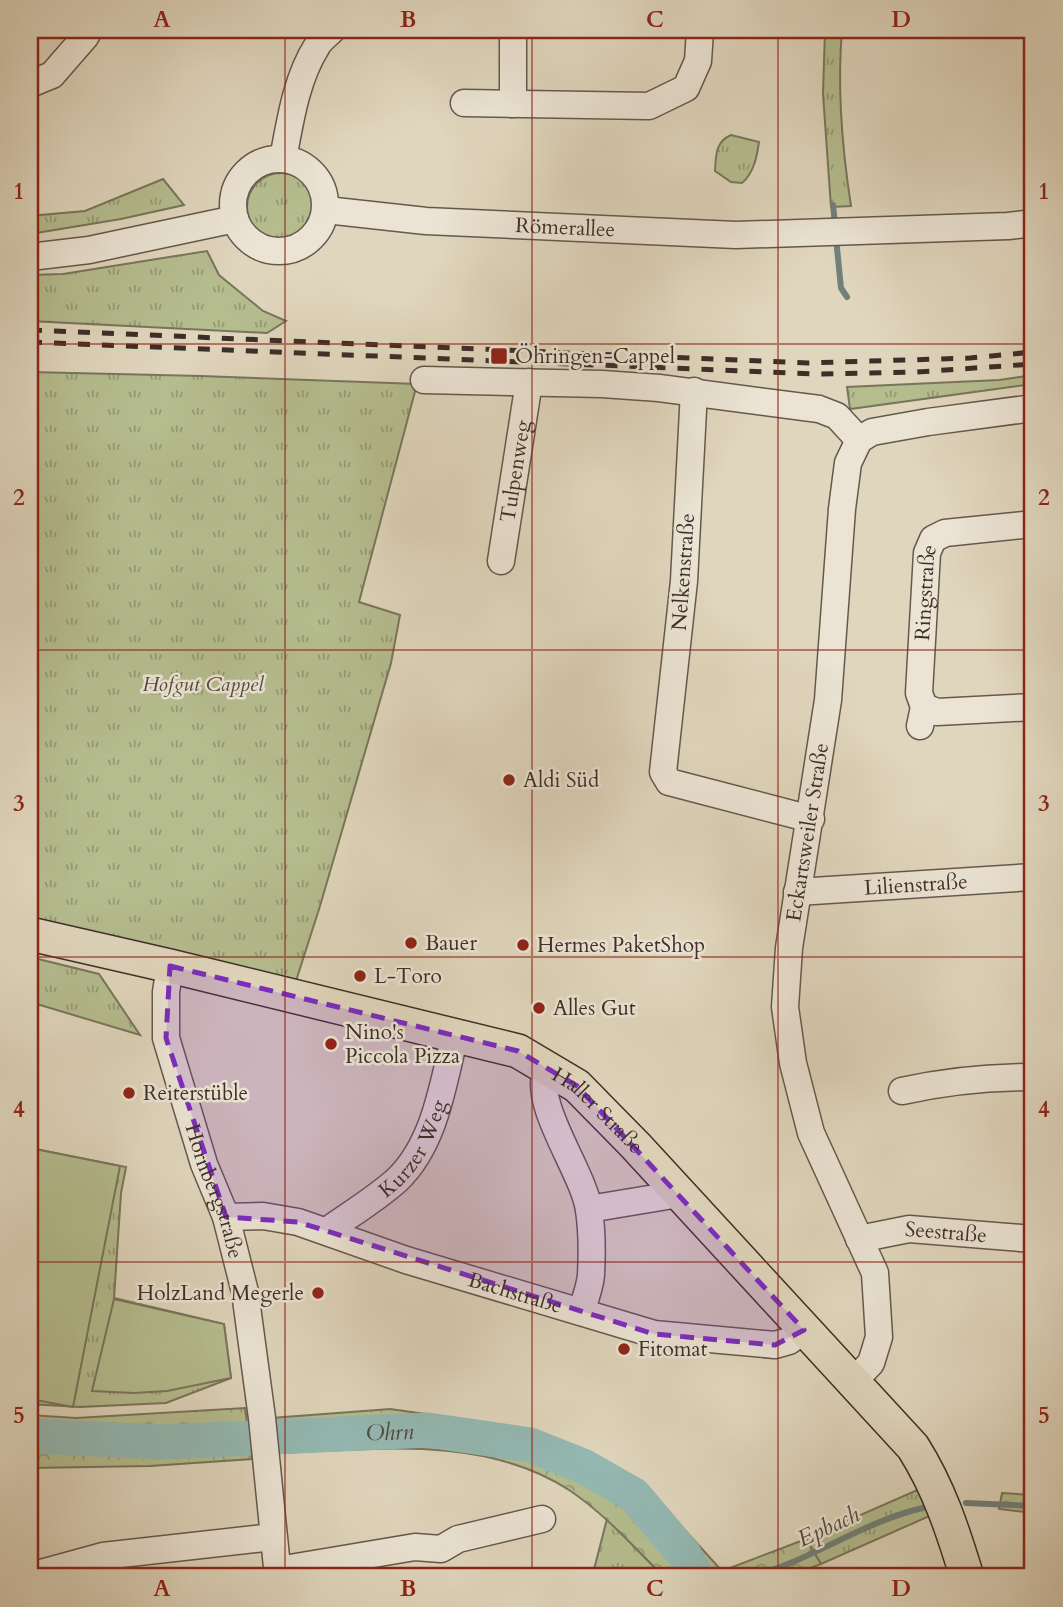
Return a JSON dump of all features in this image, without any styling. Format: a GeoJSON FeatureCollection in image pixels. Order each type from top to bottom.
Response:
{"type":"FeatureCollection","features":[{"type":"Feature","properties":{"kind":"main road","name":"Haller Straße"},"geometry":{"type":"LineString","coordinates":[[30,934],[518,1051],[578,1086],[913,1447],[929,1472],[945,1507],[967,1577]]}},
{"type":"Feature","properties":{"kind":"street"},"geometry":{"type":"LineString","coordinates":[[30,84],[52,75],[89,30]]}},
{"type":"Feature","properties":{"kind":"street"},"geometry":{"type":"LineString","coordinates":[[283,159],[298,90],[317,45],[332,30]]}},
{"type":"Feature","properties":{"kind":"street"},"geometry":{"type":"LineString","coordinates":[[513,30],[513,104]]}},
{"type":"Feature","properties":{"kind":"street"},"geometry":{"type":"LineString","coordinates":[[464,103],[649,106],[687,88],[698,61],[700,30]]}},
{"type":"Feature","properties":{"kind":"street"},"geometry":{"type":"LineString","coordinates":[[283,159],[306,167],[315,175],[325,198],[326,210],[321,226],[310,240],[296,249],[279,252],[251,243],[242,232],[235,219],[234,194],[247,171],[258,164],[283,159]]}},
{"type":"Feature","properties":{"kind":"street","name":"Römerallee"},"geometry":{"type":"LineString","coordinates":[[326,210],[426,221],[736,235],[1033,223]]}},
{"type":"Feature","properties":{"kind":"street"},"geometry":{"type":"LineString","coordinates":[[30,257],[89,250],[235,219]]}},
{"type":"Feature","properties":{"kind":"street"},"geometry":{"type":"LineString","coordinates":[[424,380],[602,384],[694,391],[819,409],[837,416],[859,440],[872,432],[887,429],[1033,408]]}},
{"type":"Feature","properties":{"kind":"street","name":"Tulpenweg"},"geometry":{"type":"LineString","coordinates":[[500,561],[529,382]]}},
{"type":"Feature","properties":{"kind":"street","name":"Nelkenstraße"},"geometry":{"type":"LineString","coordinates":[[694,391],[684,581],[663,772],[669,782],[811,819]]}},
{"type":"Feature","properties":{"kind":"street","name":"Eckartsweiler Straße"},"geometry":{"type":"LineString","coordinates":[[852,1383],[871,1363],[879,1337],[875,1273],[811,1133],[793,1063],[785,1007],[789,948],[828,700],[842,509],[848,463],[859,440]]}},
{"type":"Feature","properties":{"kind":"street","name":"Ringstraße"},"geometry":{"type":"LineString","coordinates":[[1033,524],[944,533],[933,539],[927,553],[919,693],[922,716],[937,712],[1033,707]]}},
{"type":"Feature","properties":{"kind":"street","name":"Lilienstraße"},"geometry":{"type":"LineString","coordinates":[[797,892],[1033,877]]}},
{"type":"Feature","properties":{"kind":"street","name":"Hornbergstraße"},"geometry":{"type":"LineString","coordinates":[[170,966],[166,992],[166,1038],[205,1164],[226,1217],[244,1292],[273,1537]]}},
{"type":"Feature","properties":{"kind":"street","name":"Kurzer Weg"},"geometry":{"type":"LineString","coordinates":[[327,1231],[398,1180],[419,1152],[434,1118],[455,1035]]}},
{"type":"Feature","properties":{"kind":"street"},"geometry":{"type":"LineString","coordinates":[[547,1068],[542,1078],[545,1100],[589,1209],[591,1277],[581,1312]]}},
{"type":"Feature","properties":{"kind":"street"},"geometry":{"type":"LineString","coordinates":[[902,1091],[932,1084],[994,1077],[1033,1077]]}},
{"type":"Feature","properties":{"kind":"street"},"geometry":{"type":"LineString","coordinates":[[589,1209],[679,1194]]}},
{"type":"Feature","properties":{"kind":"street","name":"Bachstraße"},"geometry":{"type":"LineString","coordinates":[[226,1217],[263,1216],[298,1222],[406,1260],[654,1335],[775,1345],[789,1341],[803,1330]]}},
{"type":"Feature","properties":{"kind":"street","name":"Seestraße"},"geometry":{"type":"LineString","coordinates":[[859,1239],[909,1229],[1033,1239]]}},
{"type":"Feature","properties":{"kind":"street"},"geometry":{"type":"LineString","coordinates":[[30,1576],[103,1556],[273,1537],[278,1574],[415,1547],[441,1549],[458,1539],[541,1519]]}},
{"type":"Feature","properties":{"kind":"highlighted area"},"geometry":{"type":"Polygon","coordinates":[[[170,966],[518,1051],[577,1086],[804,1330],[775,1345],[654,1334],[298,1222],[226,1217],[166,1038],[170,966]]]}},
{"type":"Feature","properties":{"kind":"green space"},"geometry":{"type":"Polygon","coordinates":[[[825,30],[842,30],[841,118],[851,206],[831,207],[823,94],[825,30]]]}},
{"type":"Feature","properties":{"kind":"green space"},"geometry":{"type":"Polygon","coordinates":[[[731,135],[759,142],[752,169],[742,183],[731,182],[715,171],[719,146],[731,135]]]}},
{"type":"Feature","properties":{"kind":"green space"},"geometry":{"type":"Polygon","coordinates":[[[281,173],[294,176],[305,183],[312,194],[315,207],[312,220],[305,231],[294,238],[281,241],[268,238],[257,231],[250,220],[247,207],[250,194],[257,183],[268,176],[281,173]]]}},
{"type":"Feature","properties":{"kind":"green space"},"geometry":{"type":"Polygon","coordinates":[[[163,179],[184,205],[30,234],[30,216],[85,211],[163,179]]]}},
{"type":"Feature","properties":{"kind":"green space"},"geometry":{"type":"Polygon","coordinates":[[[207,251],[219,275],[263,311],[286,321],[267,333],[30,321],[30,275],[63,274],[207,251]]]}},
{"type":"Feature","properties":{"kind":"green space","name":"Hofgut Cappel"},"geometry":{"type":"Polygon","coordinates":[[[30,372],[417,384],[359,602],[400,615],[391,663],[295,984],[30,920],[30,372]]]}},
{"type":"Feature","properties":{"kind":"green space"},"geometry":{"type":"Polygon","coordinates":[[[1033,375],[1033,384],[850,409],[847,387],[999,380],[1033,375]]]}},
{"type":"Feature","properties":{"kind":"green space"},"geometry":{"type":"Polygon","coordinates":[[[30,957],[99,974],[140,1035],[30,1002],[30,957]]]}},
{"type":"Feature","properties":{"kind":"green space"},"geometry":{"type":"Polygon","coordinates":[[[30,1148],[126,1167],[121,1193],[114,1298],[224,1324],[231,1378],[166,1403],[80,1407],[30,1404],[30,1148]]]}},
{"type":"Feature","properties":{"kind":"green space"},"geometry":{"type":"Polygon","coordinates":[[[30,1148],[120,1166],[73,1407],[30,1399],[30,1148]]]}},
{"type":"Feature","properties":{"kind":"green space"},"geometry":{"type":"Polygon","coordinates":[[[114,1299],[224,1324],[231,1378],[167,1391],[92,1391],[114,1299]]]}},
{"type":"Feature","properties":{"kind":"green space"},"geometry":{"type":"Polygon","coordinates":[[[245,1408],[252,1459],[150,1466],[30,1468],[30,1415],[76,1418],[245,1408]]]}},
{"type":"Feature","properties":{"kind":"green space"},"geometry":{"type":"Polygon","coordinates":[[[390,1409],[490,1423],[579,1449],[645,1486],[722,1571],[806,1539],[821,1564],[787,1577],[664,1577],[619,1531],[582,1499],[536,1472],[500,1460],[426,1449],[275,1453],[272,1418],[390,1409]]]}},
{"type":"Feature","properties":{"kind":"green space"},"geometry":{"type":"Polygon","coordinates":[[[924,1487],[934,1514],[821,1564],[806,1539],[924,1487]]]}},
{"type":"Feature","properties":{"kind":"green space"},"geometry":{"type":"Polygon","coordinates":[[[1002,1493],[1033,1495],[1033,1513],[999,1509],[1002,1493]]]}},
{"type":"Feature","properties":{"kind":"green space"},"geometry":{"type":"Polygon","coordinates":[[[607,1519],[664,1577],[592,1577],[607,1519]]]}},
{"type":"Feature","properties":{"kind":"waterway"},"geometry":{"type":"LineString","coordinates":[[833,205],[835,224]]}},
{"type":"Feature","properties":{"kind":"waterway"},"geometry":{"type":"LineString","coordinates":[[836,238],[841,288],[847,297]]}},
{"type":"Feature","properties":{"kind":"waterway","name":"Ohrn"},"geometry":{"type":"LineString","coordinates":[[30,1436],[163,1442],[428,1430],[530,1445],[583,1466],[634,1495],[684,1554],[697,1577]]}},
{"type":"Feature","properties":{"kind":"waterway","name":"Epbach"},"geometry":{"type":"LineString","coordinates":[[966,1503],[1033,1506]]}},
{"type":"Feature","properties":{"kind":"waterway","name":"Epbach"},"geometry":{"type":"LineString","coordinates":[[749,1577],[793,1562],[900,1514],[923,1508]]}},
{"type":"Feature","properties":{"kind":"railway"},"geometry":{"type":"LineString","coordinates":[[30,330],[808,363],[970,358],[1033,352]]}},
{"type":"Feature","properties":{"kind":"railway"},"geometry":{"type":"LineString","coordinates":[[30,342],[818,374],[917,372],[1033,364]]}},
{"type":"Feature","properties":{"kind":"place","name":"Öhringen-Cappel"},"geometry":{"type":"Point","coordinates":[499,356]}},
{"type":"Feature","properties":{"kind":"place","name":"Aldi Süd"},"geometry":{"type":"Point","coordinates":[509,780]}},
{"type":"Feature","properties":{"kind":"place","name":"Bauer"},"geometry":{"type":"Point","coordinates":[411,943]}},
{"type":"Feature","properties":{"kind":"place","name":"Hermes PaketShop"},"geometry":{"type":"Point","coordinates":[523,945]}},
{"type":"Feature","properties":{"kind":"place","name":"L-Toro"},"geometry":{"type":"Point","coordinates":[360,976]}},
{"type":"Feature","properties":{"kind":"place","name":"Alles Gut"},"geometry":{"type":"Point","coordinates":[539,1008]}},
{"type":"Feature","properties":{"kind":"place","name":"Nino's Piccola Pizza"},"geometry":{"type":"Point","coordinates":[331,1044]}},
{"type":"Feature","properties":{"kind":"place","name":"Reiterstüble"},"geometry":{"type":"Point","coordinates":[129,1093]}},
{"type":"Feature","properties":{"kind":"place","name":"HolzLand Megerle"},"geometry":{"type":"Point","coordinates":[318,1293]}},
{"type":"Feature","properties":{"kind":"place","name":"Fitomat"},"geometry":{"type":"Point","coordinates":[624,1349]}}]}
